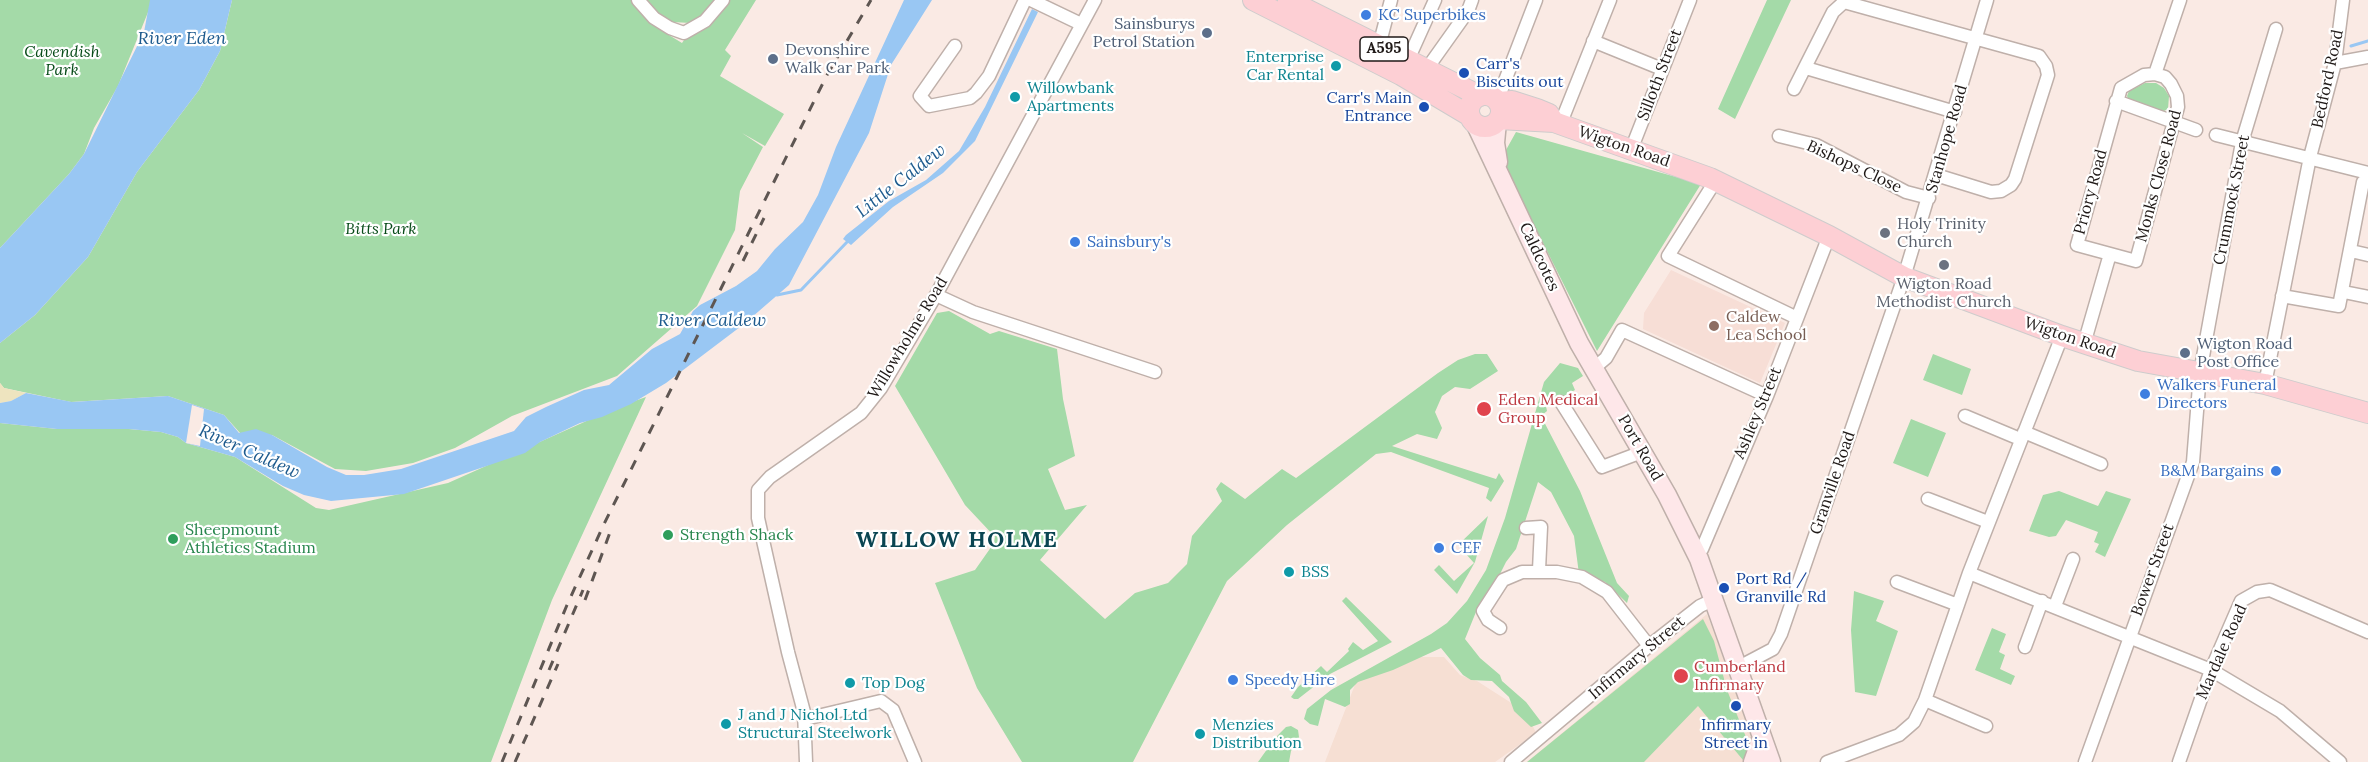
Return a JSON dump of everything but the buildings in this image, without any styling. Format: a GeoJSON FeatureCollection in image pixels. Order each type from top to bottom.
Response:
{"type":"FeatureCollection","features":[{"type":"Feature","properties":{"kind":"main road","name":"A595"},"geometry":{"type":"LineString","coordinates":[[1253,0],[1288,9],[1379,46],[1494,107]]}},
{"type":"Feature","properties":{"kind":"main road","name":"A595"},"geometry":{"type":"LineString","coordinates":[[1288,9],[1473,120]]}},
{"type":"Feature","properties":{"kind":"main road","name":"Wigton Road"},"geometry":{"type":"LineString","coordinates":[[1494,107],[1512,101],[1537,109],[1549,114],[1557,124],[1716,180],[1829,236],[1904,277],[2084,344],[2138,361],[2265,384],[2368,413]]}},
{"type":"Feature","properties":{"kind":"main road"},"geometry":{"type":"LineString","coordinates":[[1470,106],[1494,107],[1490,127],[1473,120],[1470,106]]}},
{"type":"Feature","properties":{"kind":"main road","name":"Caldcotes"},"geometry":{"type":"LineString","coordinates":[[1494,107],[1495,143],[1499,171]]}},
{"type":"Feature","properties":{"kind":"main road","name":"Caldcotes"},"geometry":{"type":"LineString","coordinates":[[1473,120],[1579,344]]}},
{"type":"Feature","properties":{"kind":"main road","name":"Port Road"},"geometry":{"type":"LineString","coordinates":[[1579,344],[1642,452],[1697,555],[1772,762]]}},
{"type":"Feature","properties":{"kind":"main road"},"geometry":{"type":"LineString","coordinates":[[1753,762],[1762,737]]}},
{"type":"Feature","properties":{"kind":"street"},"geometry":{"type":"LineString","coordinates":[[638,0],[654,18],[684,33],[705,21],[723,0]]}},
{"type":"Feature","properties":{"kind":"street"},"geometry":{"type":"LineString","coordinates":[[955,46],[920,96],[929,106],[970,98],[976,93],[989,76],[1025,0]]}},
{"type":"Feature","properties":{"kind":"street"},"geometry":{"type":"LineString","coordinates":[[1031,0],[1081,24]]}},
{"type":"Feature","properties":{"kind":"street","name":"Willowholme Road"},"geometry":{"type":"LineString","coordinates":[[806,762],[805,719],[758,518],[756,500],[759,490],[770,477],[861,413],[881,388],[936,295],[1095,0]]}},
{"type":"Feature","properties":{"kind":"street"},"geometry":{"type":"LineString","coordinates":[[1379,46],[1391,0]]}},
{"type":"Feature","properties":{"kind":"street"},"geometry":{"type":"LineString","coordinates":[[1408,60],[1435,0]]}},
{"type":"Feature","properties":{"kind":"street"},"geometry":{"type":"LineString","coordinates":[[1426,70],[1468,12],[1472,0]]}},
{"type":"Feature","properties":{"kind":"street"},"geometry":{"type":"LineString","coordinates":[[1494,107],[1536,0]]}},
{"type":"Feature","properties":{"kind":"street"},"geometry":{"type":"LineString","coordinates":[[1557,124],[1610,0]]}},
{"type":"Feature","properties":{"kind":"street","name":"Silloth Street"},"geometry":{"type":"LineString","coordinates":[[1631,150],[1690,0]]}},
{"type":"Feature","properties":{"kind":"street","name":"Stanhope Road"},"geometry":{"type":"LineString","coordinates":[[1904,277],[1987,0]]}},
{"type":"Feature","properties":{"kind":"street"},"geometry":{"type":"LineString","coordinates":[[2155,74],[2180,0]]}},
{"type":"Feature","properties":{"kind":"street","name":"Bedford Road"},"geometry":{"type":"LineString","coordinates":[[2265,384],[2310,157],[2335,63],[2343,0]]}},
{"type":"Feature","properties":{"kind":"street"},"geometry":{"type":"LineString","coordinates":[[1794,89],[1833,12],[1844,2],[2034,53],[2043,61],[2048,75],[2015,179],[2007,188],[1997,192],[1985,191],[1936,175]]}},
{"type":"Feature","properties":{"kind":"street","name":"Crummock Street"},"geometry":{"type":"LineString","coordinates":[[2200,373],[2242,142],[2276,29]]}},
{"type":"Feature","properties":{"kind":"street"},"geometry":{"type":"LineString","coordinates":[[1593,41],[1662,69]]}},
{"type":"Feature","properties":{"kind":"street"},"geometry":{"type":"LineString","coordinates":[[2335,63],[2368,57]]}},
{"type":"Feature","properties":{"kind":"street"},"geometry":{"type":"LineString","coordinates":[[1806,68],[1955,112]]}},
{"type":"Feature","properties":{"kind":"street","name":"Priory Road"},"geometry":{"type":"LineString","coordinates":[[2110,254],[2077,245],[2121,88],[2144,75],[2155,74]]}},
{"type":"Feature","properties":{"kind":"street","name":"Monks Close Road"},"geometry":{"type":"LineString","coordinates":[[2110,254],[2136,261],[2176,121],[2177,96],[2165,78],[2155,74]]}},
{"type":"Feature","properties":{"kind":"street"},"geometry":{"type":"LineString","coordinates":[[2116,101],[2196,130]]}},
{"type":"Feature","properties":{"kind":"street"},"geometry":{"type":"LineString","coordinates":[[2216,135],[2310,157],[2365,177],[2344,292],[2339,306],[2282,296]]}},
{"type":"Feature","properties":{"kind":"street","name":"Bishops Close"},"geometry":{"type":"LineString","coordinates":[[1779,136],[1816,145],[1906,192],[1929,198]]}},
{"type":"Feature","properties":{"kind":"street"},"geometry":{"type":"LineString","coordinates":[[1716,180],[1668,256],[1797,318]]}},
{"type":"Feature","properties":{"kind":"street","name":"Ashley Street"},"geometry":{"type":"LineString","coordinates":[[1697,555],[1702,549],[1767,396],[1829,236]]}},
{"type":"Feature","properties":{"kind":"street"},"geometry":{"type":"LineString","coordinates":[[2351,251],[2368,255]]}},
{"type":"Feature","properties":{"kind":"street"},"geometry":{"type":"LineString","coordinates":[[2084,344],[2110,254]]}},
{"type":"Feature","properties":{"kind":"street","name":"Granville Road"},"geometry":{"type":"LineString","coordinates":[[1737,668],[1773,649],[1781,634],[1904,277]]}},
{"type":"Feature","properties":{"kind":"street"},"geometry":{"type":"LineString","coordinates":[[2344,292],[2368,297]]}},
{"type":"Feature","properties":{"kind":"street"},"geometry":{"type":"LineString","coordinates":[[936,295],[973,312],[1155,372]]}},
{"type":"Feature","properties":{"kind":"street"},"geometry":{"type":"LineString","coordinates":[[1593,369],[1606,358],[1622,330],[1767,396]]}},
{"type":"Feature","properties":{"kind":"street"},"geometry":{"type":"LineString","coordinates":[[1827,762],[1899,735],[1914,722],[1925,700],[1988,522],[2062,336]]}},
{"type":"Feature","properties":{"kind":"street","name":"Bower Street"},"geometry":{"type":"LineString","coordinates":[[2085,762],[2193,462],[2200,373]]}},
{"type":"Feature","properties":{"kind":"street"},"geometry":{"type":"LineString","coordinates":[[1561,402],[1602,467],[1642,452]]}},
{"type":"Feature","properties":{"kind":"street"},"geometry":{"type":"LineString","coordinates":[[1965,416],[2101,464]]}},
{"type":"Feature","properties":{"kind":"street"},"geometry":{"type":"LineString","coordinates":[[1928,499],[1988,522]]}},
{"type":"Feature","properties":{"kind":"street"},"geometry":{"type":"LineString","coordinates":[[1526,528],[1540,528],[1539,570]]}},
{"type":"Feature","properties":{"kind":"street"},"geometry":{"type":"LineString","coordinates":[[2055,606],[2073,559]]}},
{"type":"Feature","properties":{"kind":"street"},"geometry":{"type":"LineString","coordinates":[[1500,628],[1488,620],[1483,611],[1492,594],[1509,576],[1539,570],[1582,577],[1607,592],[1649,646]]}},
{"type":"Feature","properties":{"kind":"street"},"geometry":{"type":"LineString","coordinates":[[1969,573],[2129,635],[2211,670],[2280,711],[2340,762]]}},
{"type":"Feature","properties":{"kind":"street"},"geometry":{"type":"LineString","coordinates":[[1897,582],[1958,605]]}},
{"type":"Feature","properties":{"kind":"street","name":"Mardale Road"},"geometry":{"type":"LineString","coordinates":[[2179,762],[2211,670],[2241,601],[2257,592],[2270,590],[2368,632]]}},
{"type":"Feature","properties":{"kind":"street","name":"Infirmary Street"},"geometry":{"type":"LineString","coordinates":[[1510,762],[1649,646],[1700,606],[1713,600]]}},
{"type":"Feature","properties":{"kind":"street"},"geometry":{"type":"LineString","coordinates":[[2025,647],[2042,601]]}},
{"type":"Feature","properties":{"kind":"street"},"geometry":{"type":"LineString","coordinates":[[1925,700],[1986,726]]}},
{"type":"Feature","properties":{"kind":"street"},"geometry":{"type":"LineString","coordinates":[[805,719],[881,701],[893,710],[915,762]]}},
{"type":"Feature","properties":{"kind":"shaded area","name":"Caldew Lea School"},"geometry":{"type":"Polygon","coordinates":[[[1671,270],[1785,323],[1760,383],[1643,329],[1644,313],[1671,270]]]}},
{"type":"Feature","properties":{"kind":"shaded area","name":"Cumberland Infirmary"},"geometry":{"type":"Polygon","coordinates":[[[1707,614],[1762,762],[1527,762],[1556,738],[1707,614]]]}},
{"type":"Feature","properties":{"kind":"shaded area"},"geometry":{"type":"Polygon","coordinates":[[[1413,657],[1444,657],[1460,675],[1477,681],[1527,713],[1536,733],[1495,762],[1325,762],[1356,682],[1413,657]]]}},
{"type":"Feature","properties":{"kind":"green space","name":"Cavendish Park"},"geometry":{"type":"Polygon","coordinates":[[[0,0],[153,0],[118,86],[94,128],[84,154],[69,174],[0,248],[0,0]]]}},
{"type":"Feature","properties":{"kind":"green space","name":"Bitts Park"},"geometry":{"type":"Polygon","coordinates":[[[232,0],[633,0],[654,26],[682,43],[689,33],[691,23],[672,22],[658,17],[643,0],[756,0],[725,50],[731,56],[720,76],[784,114],[765,146],[742,133],[763,147],[740,191],[735,230],[697,306],[617,376],[512,416],[455,448],[413,463],[366,471],[335,469],[272,435],[240,433],[224,415],[168,396],[71,402],[4,388],[0,383],[0,343],[35,315],[88,257],[137,172],[199,90],[220,51],[232,0]]]}},
{"type":"Feature","properties":{"kind":"green space"},"geometry":{"type":"Polygon","coordinates":[[[1767,0],[1791,0],[1735,119],[1718,109],[1767,0]]]}},
{"type":"Feature","properties":{"kind":"green space"},"geometry":{"type":"Polygon","coordinates":[[[2145,83],[2156,83],[2164,88],[2169,96],[2168,109],[2164,111],[2129,101],[2127,96],[2129,91],[2145,83]]]}},
{"type":"Feature","properties":{"kind":"green space"},"geometry":{"type":"Polygon","coordinates":[[[1516,132],[1701,184],[1597,351],[1501,159],[1516,132]]]}},
{"type":"Feature","properties":{"kind":"green space"},"geometry":{"type":"Polygon","coordinates":[[[949,311],[990,334],[999,331],[1057,349],[1063,399],[1075,456],[1048,469],[1065,510],[1087,505],[1040,560],[1105,619],[1135,593],[1168,583],[1187,564],[1192,536],[1222,501],[1216,489],[1221,482],[1245,499],[1282,469],[1296,478],[1438,373],[1458,360],[1475,354],[1487,354],[1498,371],[1470,389],[1455,387],[1442,396],[1435,412],[1442,428],[1437,439],[1417,434],[1392,446],[1496,479],[1499,473],[1504,481],[1491,502],[1486,498],[1489,488],[1391,452],[1376,454],[1287,525],[1227,581],[1133,762],[1022,762],[977,688],[935,583],[975,570],[994,543],[995,537],[965,505],[895,386],[937,313],[949,311]]]}},
{"type":"Feature","properties":{"kind":"green space"},"geometry":{"type":"Polygon","coordinates":[[[1933,354],[1971,369],[1962,395],[1923,380],[1933,354]]]}},
{"type":"Feature","properties":{"kind":"green space"},"geometry":{"type":"Polygon","coordinates":[[[1560,363],[1578,368],[1583,376],[1572,383],[1575,390],[1546,406],[1547,411],[1541,416],[1580,491],[1617,583],[1629,596],[1627,603],[1605,582],[1579,574],[1574,536],[1551,492],[1538,482],[1516,549],[1506,562],[1489,596],[1478,607],[1465,639],[1480,658],[1500,675],[1502,681],[1526,702],[1542,723],[1531,727],[1514,711],[1509,697],[1492,681],[1471,680],[1463,675],[1441,648],[1393,670],[1358,682],[1350,690],[1350,704],[1345,707],[1325,699],[1318,726],[1310,724],[1304,719],[1307,709],[1331,690],[1431,634],[1447,623],[1467,601],[1486,570],[1505,518],[1544,382],[1560,363]]]}},
{"type":"Feature","properties":{"kind":"green space"},"geometry":{"type":"Polygon","coordinates":[[[646,397],[552,600],[491,762],[0,762],[0,423],[57,429],[129,429],[161,432],[178,437],[186,443],[235,457],[316,508],[329,510],[448,483],[620,406],[646,397]]]}},
{"type":"Feature","properties":{"kind":"green space"},"geometry":{"type":"Polygon","coordinates":[[[1911,419],[1946,433],[1928,477],[1893,463],[1911,419]]]}},
{"type":"Feature","properties":{"kind":"green space"},"geometry":{"type":"Polygon","coordinates":[[[2059,491],[2098,506],[2106,491],[2131,499],[2105,557],[2095,552],[2099,544],[2094,542],[2098,532],[2066,520],[2056,536],[2049,537],[2029,531],[2043,495],[2059,491]]]}},
{"type":"Feature","properties":{"kind":"green space"},"geometry":{"type":"Polygon","coordinates":[[[1488,516],[1475,562],[1457,594],[1434,570],[1439,565],[1454,581],[1474,563],[1458,545],[1488,516]]]}},
{"type":"Feature","properties":{"kind":"green space"},"geometry":{"type":"Polygon","coordinates":[[[1854,591],[1884,601],[1876,621],[1898,631],[1876,696],[1855,692],[1851,630],[1854,591]]]}},
{"type":"Feature","properties":{"kind":"green space"},"geometry":{"type":"Polygon","coordinates":[[[1346,597],[1392,642],[1330,674],[1298,699],[1294,699],[1291,697],[1298,687],[1321,666],[1327,672],[1349,651],[1353,642],[1363,650],[1378,641],[1342,601],[1346,597]]]}},
{"type":"Feature","properties":{"kind":"green space","name":"Cumberland Infirmary"},"geometry":{"type":"Polygon","coordinates":[[[1703,619],[1714,641],[1727,690],[1750,747],[1743,760],[1698,706],[1644,762],[1527,762],[1703,619]]]}},
{"type":"Feature","properties":{"kind":"green space"},"geometry":{"type":"Polygon","coordinates":[[[1992,628],[2006,634],[1999,652],[2005,655],[2000,669],[2015,676],[2011,685],[1975,670],[1992,628]]]}},
{"type":"Feature","properties":{"kind":"green space"},"geometry":{"type":"Polygon","coordinates":[[[1291,726],[1298,730],[1299,737],[1291,751],[1289,762],[1258,762],[1275,738],[1286,727],[1291,726]]]}},
{"type":"Feature","properties":{"kind":"sand"},"geometry":{"type":"Polygon","coordinates":[[[0,383],[4,388],[26,393],[11,401],[0,403],[0,383]]]}},
{"type":"Feature","properties":{"kind":"water","name":"River Eden"},"geometry":{"type":"Polygon","coordinates":[[[150,0],[232,0],[220,51],[199,90],[137,172],[88,257],[35,315],[0,343],[0,248],[69,174],[84,154],[144,32],[150,0]]]}},
{"type":"Feature","properties":{"kind":"water","name":"River Caldew"},"geometry":{"type":"Polygon","coordinates":[[[904,0],[932,0],[891,65],[869,133],[789,285],[744,324],[666,383],[631,404],[602,417],[580,423],[540,442],[525,453],[404,494],[331,501],[304,495],[283,486],[235,457],[186,443],[178,437],[161,432],[129,429],[57,429],[0,423],[0,403],[11,401],[26,393],[72,402],[168,396],[224,415],[239,433],[256,429],[272,435],[327,467],[346,475],[364,475],[401,469],[514,431],[526,417],[546,407],[584,390],[609,385],[652,349],[680,334],[693,311],[757,271],[775,249],[803,222],[818,195],[836,147],[904,0]]]}},
{"type":"Feature","properties":{"kind":"water"},"geometry":{"type":"Polygon","coordinates":[[[1032,9],[1038,12],[975,141],[943,173],[893,207],[851,245],[843,239],[889,201],[926,180],[959,151],[985,107],[1032,9]]]}},
{"type":"Feature","properties":{"kind":"pier"},"geometry":{"type":"Polygon","coordinates":[[[192,405],[204,409],[200,446],[186,443],[192,405]]]}},
{"type":"Feature","properties":{"kind":"waterway"},"geometry":{"type":"LineString","coordinates":[[2351,46],[2368,41]]}},
{"type":"Feature","properties":{"kind":"waterway","name":"Little Caldew"},"geometry":{"type":"LineString","coordinates":[[777,295],[801,290],[848,241]]}},
{"type":"Feature","properties":{"kind":"railway"},"geometry":{"type":"LineString","coordinates":[[502,762],[567,605],[604,524],[827,75],[871,0]]}},
{"type":"Feature","properties":{"kind":"railway"},"geometry":{"type":"LineString","coordinates":[[743,261],[764,218]]}},
{"type":"Feature","properties":{"kind":"railway"},"geometry":{"type":"LineString","coordinates":[[585,600],[612,527]]}},
{"type":"Feature","properties":{"kind":"railway"},"geometry":{"type":"LineString","coordinates":[[549,670],[583,590]]}},
{"type":"Feature","properties":{"kind":"railway"},"geometry":{"type":"LineString","coordinates":[[515,762],[558,664]]}},
{"type":"Feature","properties":{"kind":"place","name":"KC Superbikes"},"geometry":{"type":"Point","coordinates":[1366,15]}},
{"type":"Feature","properties":{"kind":"place","name":"Sainsburys Petrol Station"},"geometry":{"type":"Point","coordinates":[1207,33]}},
{"type":"Feature","properties":{"kind":"place","name":"Devonshire Walk Car Park"},"geometry":{"type":"Point","coordinates":[773,59]}},
{"type":"Feature","properties":{"kind":"place","name":"Enterprise Car Rental"},"geometry":{"type":"Point","coordinates":[1336,66]}},
{"type":"Feature","properties":{"kind":"place","name":"Carr's Biscuits out"},"geometry":{"type":"Point","coordinates":[1464,73]}},
{"type":"Feature","properties":{"kind":"place","name":"Willowbank Apartments"},"geometry":{"type":"Point","coordinates":[1015,97]}},
{"type":"Feature","properties":{"kind":"place","name":"Carr's Main Entrance"},"geometry":{"type":"Point","coordinates":[1424,107]}},
{"type":"Feature","properties":{"kind":"place","name":"Holy Trinity Church"},"geometry":{"type":"Point","coordinates":[1885,233]}},
{"type":"Feature","properties":{"kind":"place","name":"Sainsbury's"},"geometry":{"type":"Point","coordinates":[1075,242]}},
{"type":"Feature","properties":{"kind":"place","name":"Wigton Road Methodist Church"},"geometry":{"type":"Point","coordinates":[1944,265]}},
{"type":"Feature","properties":{"kind":"place","name":"Caldew Lea School"},"geometry":{"type":"Point","coordinates":[1714,326]}},
{"type":"Feature","properties":{"kind":"place","name":"Wigton Road Post Office"},"geometry":{"type":"Point","coordinates":[2185,353]}},
{"type":"Feature","properties":{"kind":"place","name":"Walkers Funeral Directors"},"geometry":{"type":"Point","coordinates":[2145,394]}},
{"type":"Feature","properties":{"kind":"place","name":"Eden Medical Group"},"geometry":{"type":"Point","coordinates":[1484,409]}},
{"type":"Feature","properties":{"kind":"place","name":"B&M Bargains"},"geometry":{"type":"Point","coordinates":[2276,471]}},
{"type":"Feature","properties":{"kind":"place","name":"Strength Shack"},"geometry":{"type":"Point","coordinates":[668,535]}},
{"type":"Feature","properties":{"kind":"place","name":"Sheepmount Athletics Stadium"},"geometry":{"type":"Point","coordinates":[173,539]}},
{"type":"Feature","properties":{"kind":"place","name":"CEF"},"geometry":{"type":"Point","coordinates":[1439,548]}},
{"type":"Feature","properties":{"kind":"place","name":"BSS"},"geometry":{"type":"Point","coordinates":[1289,572]}},
{"type":"Feature","properties":{"kind":"place","name":"Port Rd / Granville Rd"},"geometry":{"type":"Point","coordinates":[1724,588]}},
{"type":"Feature","properties":{"kind":"place","name":"Cumberland Infirmary"},"geometry":{"type":"Point","coordinates":[1681,676]}},
{"type":"Feature","properties":{"kind":"place","name":"Speedy Hire"},"geometry":{"type":"Point","coordinates":[1233,680]}},
{"type":"Feature","properties":{"kind":"place","name":"Top Dog"},"geometry":{"type":"Point","coordinates":[850,683]}},
{"type":"Feature","properties":{"kind":"place","name":"Infirmary Street in"},"geometry":{"type":"Point","coordinates":[1736,706]}},
{"type":"Feature","properties":{"kind":"place","name":"J and J Nichol Ltd Structural Steelwork"},"geometry":{"type":"Point","coordinates":[726,724]}},
{"type":"Feature","properties":{"kind":"place","name":"Menzies Distribution"},"geometry":{"type":"Point","coordinates":[1200,734]}},
{"type":"Feature","properties":{"kind":"district","name":"WILLOW HOLME"},"geometry":{"type":"Point","coordinates":[957,541]}}]}
